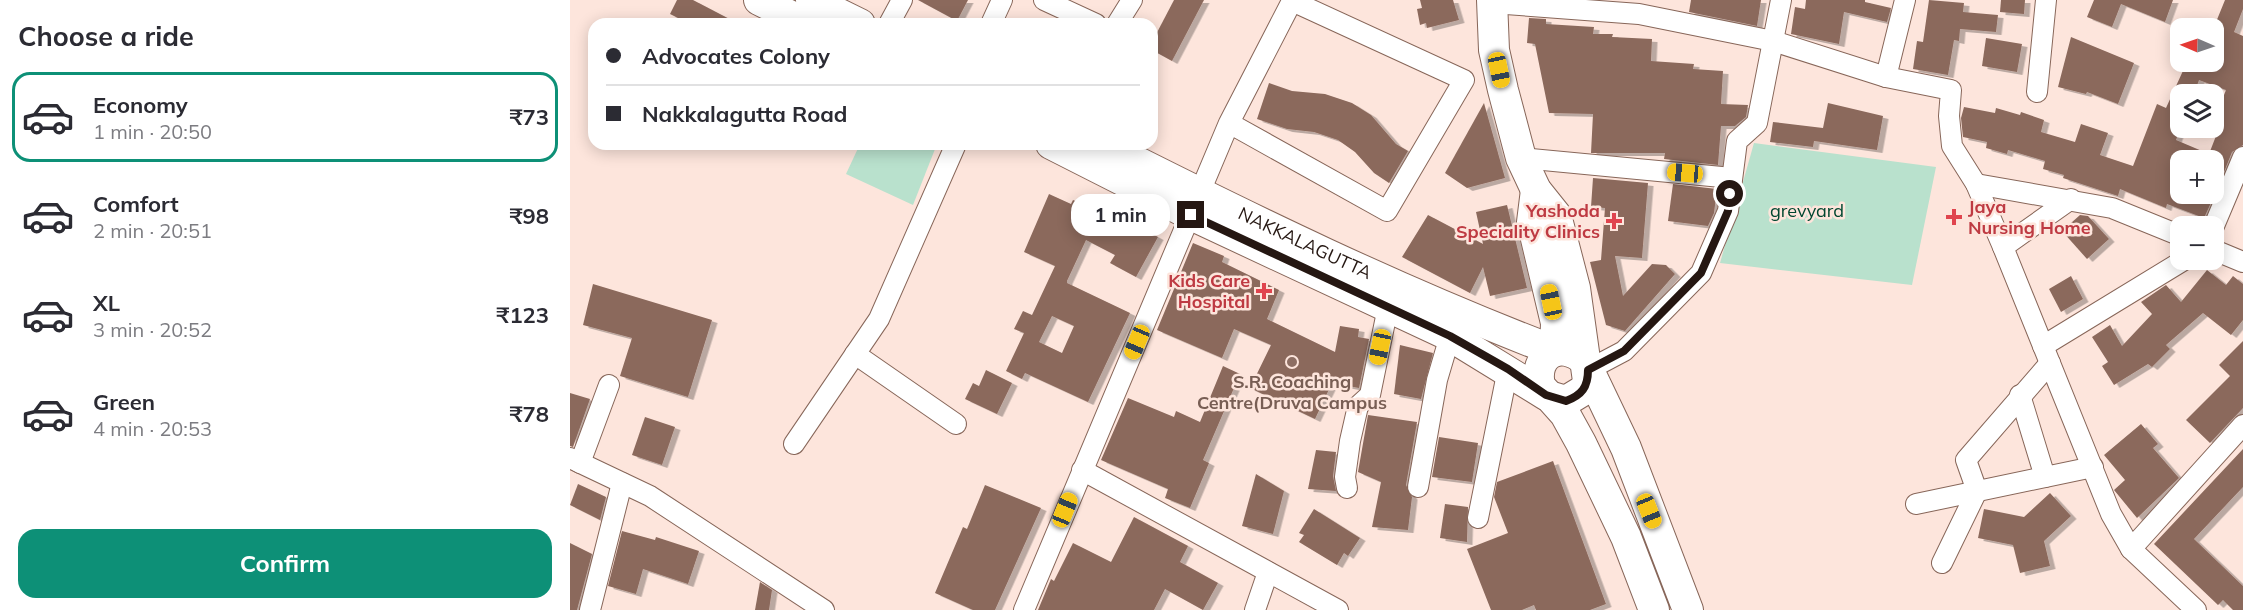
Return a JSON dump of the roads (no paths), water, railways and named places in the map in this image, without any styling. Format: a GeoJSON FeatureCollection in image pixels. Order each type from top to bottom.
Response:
{"type":"FeatureCollection","features":[{"type":"Feature","properties":{"kind":"main road"},"geometry":{"type":"LineString","coordinates":[[759,0],[795,18]]}},
{"type":"Feature","properties":{"kind":"main road"},"geometry":{"type":"LineString","coordinates":[[812,0],[848,18]]}},
{"type":"Feature","properties":{"kind":"main road"},"geometry":{"type":"LineString","coordinates":[[1491,1],[1494,50],[1521,158],[1536,190],[1556,214],[1575,288],[1588,370],[1588,381],[1584,390],[1576,398],[1566,401],[1546,395],[1540,386],[1540,365],[1546,356],[1555,351],[1576,353],[1584,360],[1588,370],[1626,448],[1688,610]]}},
{"type":"Feature","properties":{"kind":"main road"},"geometry":{"type":"LineString","coordinates":[[1066,150],[1196,204],[1389,307],[1450,336],[1508,369],[1546,395],[1565,414],[1581,443],[1626,537],[1654,610]]}},
{"type":"Feature","properties":{"kind":"main road","name":"NAKKALAGUTTA"},"geometry":{"type":"LineString","coordinates":[[1111,150],[1196,204],[1362,270],[1555,351]]}},
{"type":"Feature","properties":{"kind":"main road"},"geometry":{"type":"LineString","coordinates":[[1536,190],[1532,222],[1556,323],[1555,351]]}},
{"type":"Feature","properties":{"kind":"street"},"geometry":{"type":"LineString","coordinates":[[892,18],[902,0]]}},
{"type":"Feature","properties":{"kind":"street"},"geometry":{"type":"LineString","coordinates":[[994,18],[1002,0]]}},
{"type":"Feature","properties":{"kind":"street"},"geometry":{"type":"LineString","coordinates":[[1044,0],[1083,18]]}},
{"type":"Feature","properties":{"kind":"street"},"geometry":{"type":"LineString","coordinates":[[1121,18],[1132,0]]}},
{"type":"Feature","properties":{"kind":"street"},"geometry":{"type":"LineString","coordinates":[[1588,370],[1624,351],[1701,273],[1728,211],[1737,141],[1756,123],[1781,0]]}},
{"type":"Feature","properties":{"kind":"street"},"geometry":{"type":"LineString","coordinates":[[1886,77],[1905,0]]}},
{"type":"Feature","properties":{"kind":"street"},"geometry":{"type":"LineString","coordinates":[[2037,92],[2046,0]]}},
{"type":"Feature","properties":{"kind":"street"},"geometry":{"type":"LineString","coordinates":[[1024,610],[1230,123],[1292,1],[1464,80],[1387,211],[1230,123]]}},
{"type":"Feature","properties":{"kind":"street"},"geometry":{"type":"LineString","coordinates":[[1491,1],[1641,7],[1773,41],[1886,77],[1951,90],[1952,146],[1976,184],[2111,514],[2131,549],[2196,610]]}},
{"type":"Feature","properties":{"kind":"street"},"geometry":{"type":"LineString","coordinates":[[794,444],[879,319],[953,150]]}},
{"type":"Feature","properties":{"kind":"street"},"geometry":{"type":"LineString","coordinates":[[2218,216],[2243,157]]}},
{"type":"Feature","properties":{"kind":"street"},"geometry":{"type":"LineString","coordinates":[[1521,158],[1732,178]]}},
{"type":"Feature","properties":{"kind":"street"},"geometry":{"type":"LineString","coordinates":[[1976,184],[2112,208],[2170,232]]}},
{"type":"Feature","properties":{"kind":"street"},"geometry":{"type":"LineString","coordinates":[[2003,247],[2071,199]]}},
{"type":"Feature","properties":{"kind":"street"},"geometry":{"type":"LineString","coordinates":[[2224,254],[2243,262]]}},
{"type":"Feature","properties":{"kind":"street"},"geometry":{"type":"LineString","coordinates":[[1942,563],[1977,491],[1966,460],[2020,395],[2047,354],[2170,270]]}},
{"type":"Feature","properties":{"kind":"street"},"geometry":{"type":"LineString","coordinates":[[1347,488],[1345,477],[1358,406],[1370,395],[1389,307]]}},
{"type":"Feature","properties":{"kind":"street"},"geometry":{"type":"LineString","coordinates":[[1418,487],[1437,380],[1450,336]]}},
{"type":"Feature","properties":{"kind":"street"},"geometry":{"type":"LineString","coordinates":[[855,354],[956,424]]}},
{"type":"Feature","properties":{"kind":"street"},"geometry":{"type":"LineString","coordinates":[[1478,518],[1508,369]]}},
{"type":"Feature","properties":{"kind":"street"},"geometry":{"type":"LineString","coordinates":[[609,385],[575,460],[650,496],[824,610]]}},
{"type":"Feature","properties":{"kind":"street"},"geometry":{"type":"LineString","coordinates":[[2020,395],[2045,477]]}},
{"type":"Feature","properties":{"kind":"street"},"geometry":{"type":"LineString","coordinates":[[2131,549],[2243,425]]}},
{"type":"Feature","properties":{"kind":"street"},"geometry":{"type":"LineString","coordinates":[[1916,504],[2092,467]]}},
{"type":"Feature","properties":{"kind":"street"},"geometry":{"type":"LineString","coordinates":[[1082,470],[1338,610]]}},
{"type":"Feature","properties":{"kind":"street"},"geometry":{"type":"LineString","coordinates":[[590,610],[622,483]]}},
{"type":"Feature","properties":{"kind":"street"},"geometry":{"type":"LineString","coordinates":[[1255,610],[1268,572]]}},
{"type":"Feature","properties":{"kind":"place","name":"Jaya Nursing Home"},"geometry":{"type":"Point","coordinates":[1954,217]}},
{"type":"Feature","properties":{"kind":"place","name":"Yashoda Speciality Clinics"},"geometry":{"type":"Point","coordinates":[1614,221]}},
{"type":"Feature","properties":{"kind":"place","name":"Kids Care Hospital"},"geometry":{"type":"Point","coordinates":[1264,291]}},
{"type":"Feature","properties":{"kind":"place","name":"S.R. Coaching Centre(Druva Campus"},"geometry":{"type":"Point","coordinates":[1292,362]}},
{"type":"Feature","properties":{"kind":"park label","name":"grevyard"},"geometry":{"type":"Point","coordinates":[1807,211]}}]}
